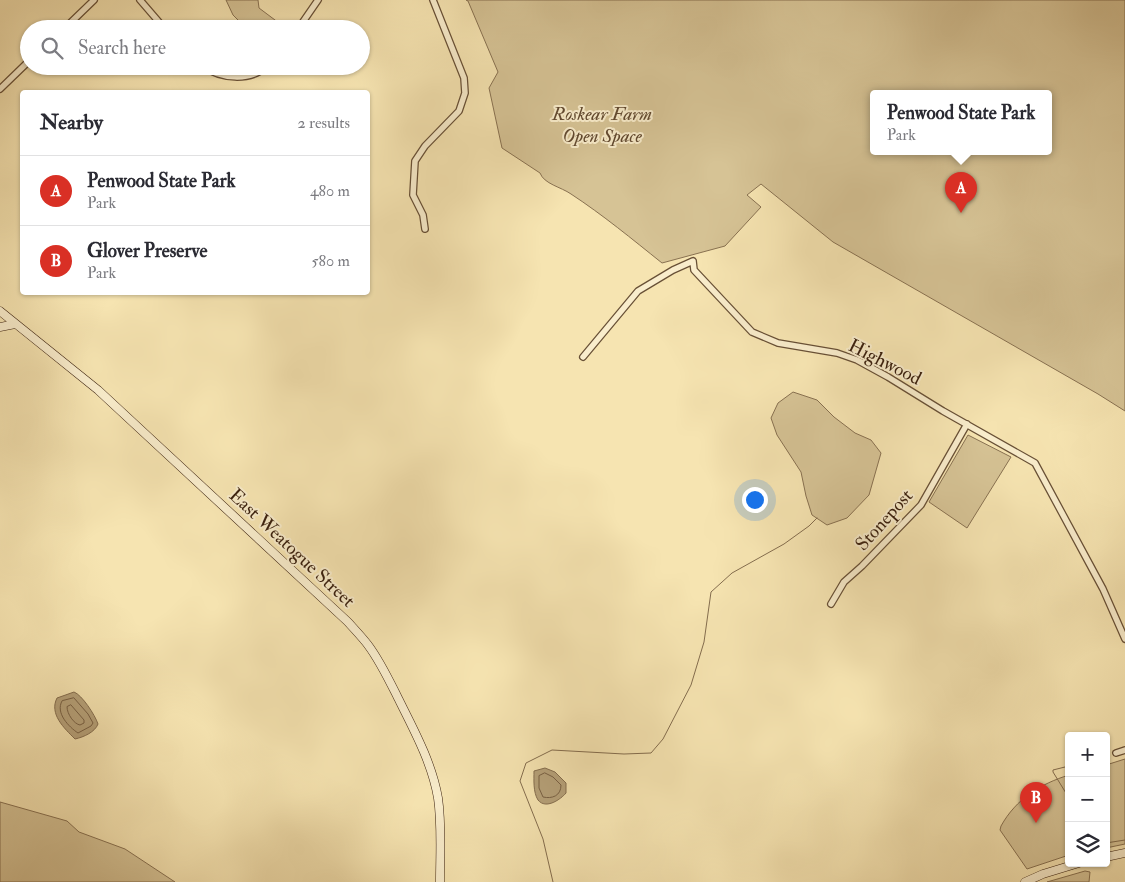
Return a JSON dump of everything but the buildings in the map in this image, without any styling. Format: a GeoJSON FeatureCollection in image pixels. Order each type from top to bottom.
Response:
{"type":"FeatureCollection","features":[{"type":"Feature","properties":{"kind":"street"},"geometry":{"type":"LineString","coordinates":[[73,20],[94,0]]}},
{"type":"Feature","properties":{"kind":"street"},"geometry":{"type":"LineString","coordinates":[[140,0],[157,20]]}},
{"type":"Feature","properties":{"kind":"street"},"geometry":{"type":"LineString","coordinates":[[304,20],[318,0]]}},
{"type":"Feature","properties":{"kind":"street"},"geometry":{"type":"LineString","coordinates":[[426,230],[423,214],[413,195],[416,161],[425,146],[459,111],[465,93],[464,78],[432,0]]}},
{"type":"Feature","properties":{"kind":"street"},"geometry":{"type":"LineString","coordinates":[[0,89],[20,70]]}},
{"type":"Feature","properties":{"kind":"street"},"geometry":{"type":"LineString","coordinates":[[223,75],[232,77],[246,75]]}},
{"type":"Feature","properties":{"kind":"street","name":"Highwood"},"geometry":{"type":"LineString","coordinates":[[583,357],[638,291],[666,274],[693,261],[694,270],[752,332],[778,343],[837,353],[857,360],[1035,463],[1103,589],[1125,639]]}},
{"type":"Feature","properties":{"kind":"street","name":"East Weatogue Street"},"geometry":{"type":"LineString","coordinates":[[0,311],[98,390],[336,610],[369,646],[412,726],[433,780],[438,797],[440,819],[440,882]]}},
{"type":"Feature","properties":{"kind":"street"},"geometry":{"type":"LineString","coordinates":[[0,327],[15,324]]}},
{"type":"Feature","properties":{"kind":"street","name":"Stonepost"},"geometry":{"type":"LineString","coordinates":[[831,604],[844,582],[921,505],[967,424]]}},
{"type":"Feature","properties":{"kind":"street"},"geometry":{"type":"LineString","coordinates":[[1116,753],[1125,750]]}},
{"type":"Feature","properties":{"kind":"street"},"geometry":{"type":"LineString","coordinates":[[1110,856],[1125,853]]}},
{"type":"Feature","properties":{"kind":"street"},"geometry":{"type":"LineString","coordinates":[[1026,882],[1043,874],[1066,867]]}},
{"type":"Feature","properties":{"kind":"green space"},"geometry":{"type":"Polygon","coordinates":[[[226,0],[258,0],[259,8],[275,20],[238,20],[233,15],[226,0]]]}},
{"type":"Feature","properties":{"kind":"green space","name":"Roskear Farm Open Space"},"geometry":{"type":"Polygon","coordinates":[[[466,0],[1125,0],[1125,411],[833,242],[761,184],[747,195],[761,207],[725,246],[662,263],[594,210],[567,192],[549,183],[540,173],[502,148],[489,88],[498,72],[466,0]]]}},
{"type":"Feature","properties":{"kind":"green space"},"geometry":{"type":"Polygon","coordinates":[[[793,392],[817,400],[834,417],[855,433],[871,440],[881,453],[869,495],[847,518],[827,525],[812,515],[801,472],[777,435],[771,418],[778,403],[793,392]]]}},
{"type":"Feature","properties":{"kind":"green space"},"geometry":{"type":"Polygon","coordinates":[[[968,435],[1011,457],[967,528],[929,502],[968,435]]]}},
{"type":"Feature","properties":{"kind":"green space"},"geometry":{"type":"Polygon","coordinates":[[[1125,759],[1125,844],[1110,847],[1110,777],[1110,764],[1125,759]]]}},
{"type":"Feature","properties":{"kind":"green space"},"geometry":{"type":"Polygon","coordinates":[[[1065,776],[1065,856],[1027,869],[1000,830],[1001,826],[1021,800],[1039,788],[1065,776]]]}},
{"type":"Feature","properties":{"kind":"green space"},"geometry":{"type":"Polygon","coordinates":[[[0,802],[67,821],[79,832],[125,849],[175,882],[0,882],[0,802]]]}},
{"type":"Feature","properties":{"kind":"green space"},"geometry":{"type":"Polygon","coordinates":[[[1085,871],[1090,872],[1089,882],[1047,882],[1085,871]]]}},
{"type":"Feature","properties":{"kind":"water"},"geometry":{"type":"Polygon","coordinates":[[[74,692],[88,706],[98,724],[89,734],[75,739],[59,720],[55,710],[57,698],[74,692]]]}},
{"type":"Feature","properties":{"kind":"water"},"geometry":{"type":"Polygon","coordinates":[[[545,768],[555,772],[566,783],[566,793],[549,804],[541,803],[538,800],[535,790],[534,771],[545,768]]]}},
{"type":"Feature","properties":{"kind":"waterway"},"geometry":{"type":"LineString","coordinates":[[553,882],[543,839],[520,781],[526,763],[552,750],[624,754],[651,753],[663,739],[691,685],[704,642],[711,592],[732,573],[784,544],[817,518]]}},
{"type":"Feature","properties":{"kind":"waterway"},"geometry":{"type":"LineString","coordinates":[[1065,767],[1053,770],[1065,792]]}},
{"type":"Feature","properties":{"kind":"waterway"},"geometry":{"type":"LineString","coordinates":[[1110,842],[1125,840]]}},
{"type":"Feature","properties":{"kind":"place","name":"Penwood State Park"},"geometry":{"type":"Point","coordinates":[961,213]}},
{"type":"Feature","properties":{"kind":"place","name":"Glover Preserve"},"geometry":{"type":"Point","coordinates":[1036,823]}}]}
